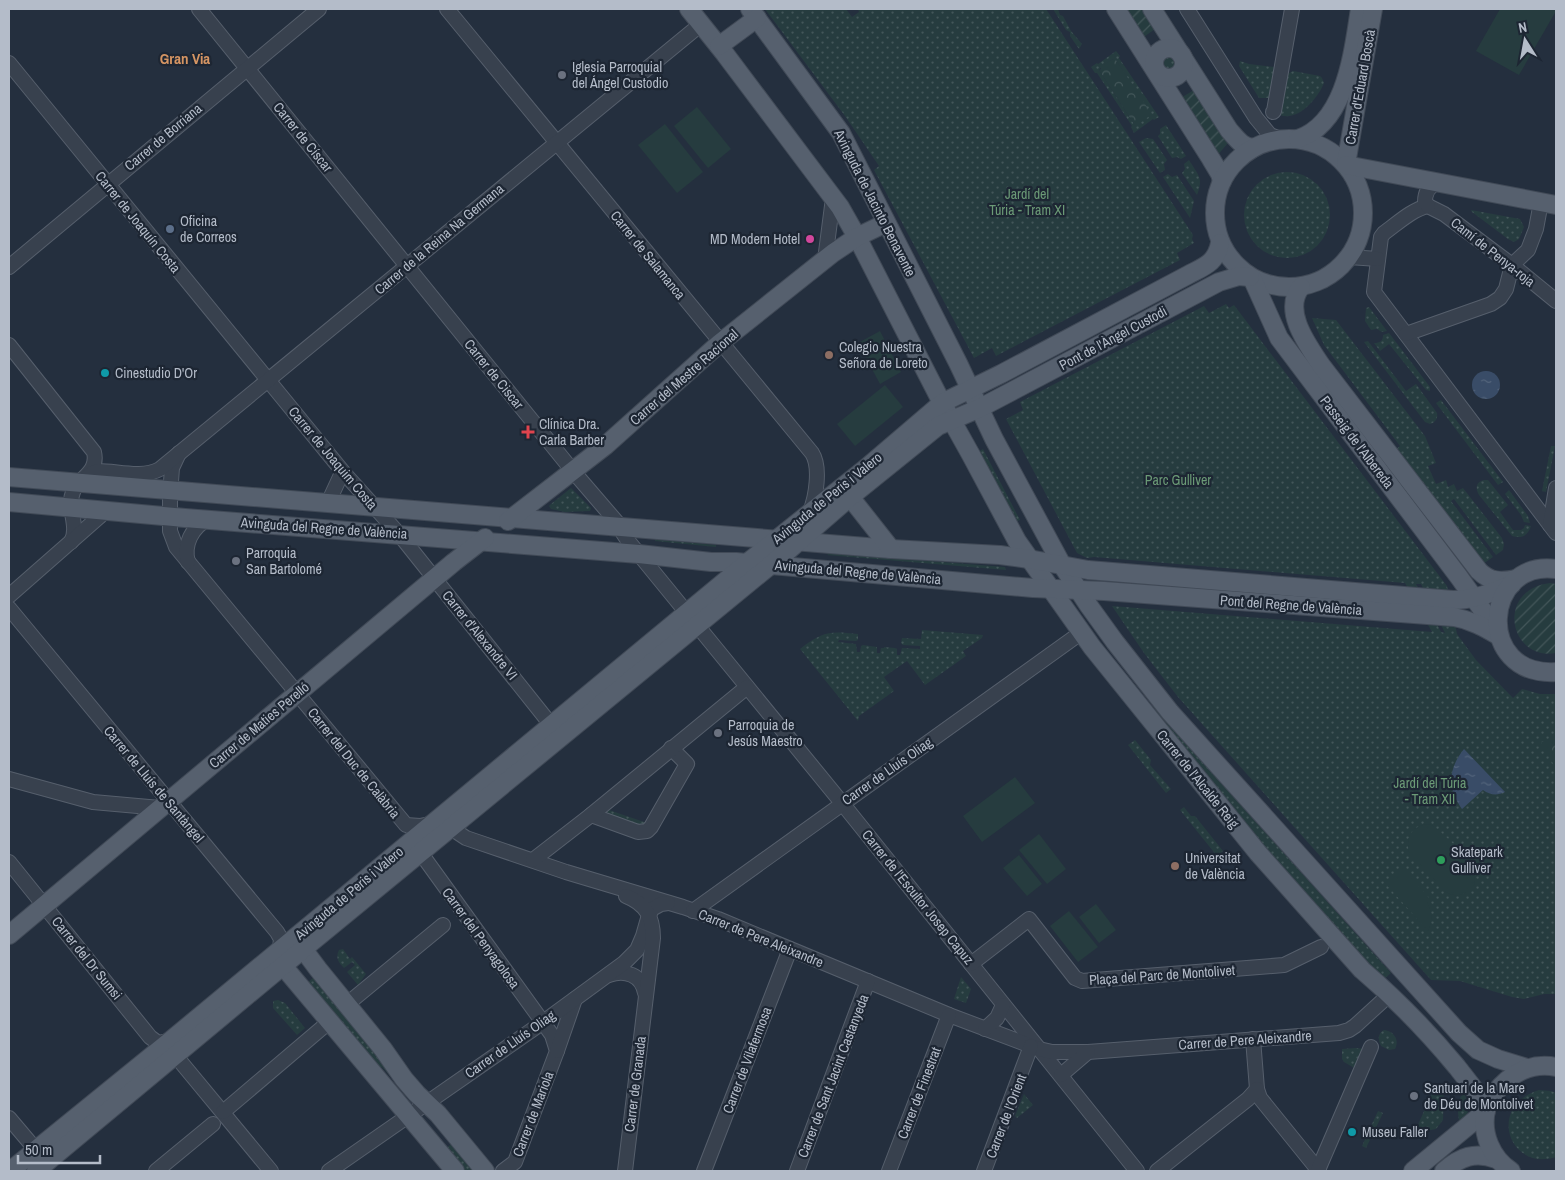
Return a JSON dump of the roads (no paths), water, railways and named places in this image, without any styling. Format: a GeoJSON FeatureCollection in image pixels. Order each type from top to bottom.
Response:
{"type":"FeatureCollection","features":[{"type":"Feature","properties":{"kind":"main road"},"geometry":{"type":"LineString","coordinates":[[689,9],[720,46],[833,198],[857,237],[952,420]]}},
{"type":"Feature","properties":{"kind":"main road"},"geometry":{"type":"LineString","coordinates":[[1116,9],[1214,163],[1222,181]]}},
{"type":"Feature","properties":{"kind":"main road"},"geometry":{"type":"LineString","coordinates":[[1152,9],[1236,139],[1247,147],[1253,148]]}},
{"type":"Feature","properties":{"kind":"main road","name":"Carrer d'Eduard Boscà"},"geometry":{"type":"LineString","coordinates":[[1298,139],[1314,131],[1339,99],[1350,70],[1360,9]]}},
{"type":"Feature","properties":{"kind":"main road","name":"Carrer d'Eduard Boscà"},"geometry":{"type":"LineString","coordinates":[[1346,165],[1373,9]]}},
{"type":"Feature","properties":{"kind":"main road"},"geometry":{"type":"LineString","coordinates":[[720,46],[754,13]]}},
{"type":"Feature","properties":{"kind":"main road","name":"Avinguda de Jacinto Benavente"},"geometry":{"type":"LineString","coordinates":[[754,13],[840,133],[980,408]]}},
{"type":"Feature","properties":{"kind":"main road"},"geometry":{"type":"LineString","coordinates":[[1157,73],[1154,64],[1157,54],[1161,51],[1170,48],[1175,49],[1182,56]]}},
{"type":"Feature","properties":{"kind":"main road"},"geometry":{"type":"LineString","coordinates":[[1280,139],[1298,139],[1332,152],[1346,165],[1354,175],[1360,190],[1364,213],[1360,236],[1349,258],[1332,274],[1311,284],[1285,288],[1262,283],[1251,278],[1234,264],[1220,242],[1215,226],[1215,200],[1222,181],[1240,157],[1262,144],[1280,139]]}},
{"type":"Feature","properties":{"kind":"main road"},"geometry":{"type":"LineString","coordinates":[[1346,165],[1548,203]]}},
{"type":"Feature","properties":{"kind":"main road","name":"Carrer del Mestre Racional"},"geometry":{"type":"LineString","coordinates":[[512,518],[605,446],[720,343],[825,260],[857,237],[886,223]]}},
{"type":"Feature","properties":{"kind":"main road","name":"Pont de l'Àngel Custodi"},"geometry":{"type":"LineString","coordinates":[[970,388],[1004,372],[1212,261],[1218,251],[1220,242]]}},
{"type":"Feature","properties":{"kind":"main road","name":"Pont de l'Àngel Custodi"},"geometry":{"type":"LineString","coordinates":[[980,408],[1224,280],[1239,276],[1251,278]]}},
{"type":"Feature","properties":{"kind":"main road","name":"Passeig de l'Albereda"},"geometry":{"type":"LineString","coordinates":[[1251,278],[1279,338],[1454,569],[1499,634],[1506,650],[1516,661],[1530,669],[1556,672]]}},
{"type":"Feature","properties":{"kind":"main road","name":"Passeig de l'Albereda"},"geometry":{"type":"LineString","coordinates":[[1301,287],[1295,297],[1294,310],[1304,340],[1321,365],[1479,571],[1485,577],[1496,581],[1516,581]]}},
{"type":"Feature","properties":{"kind":"main road","name":"Avinguda de Peris i Valero"},"geometry":{"type":"LineString","coordinates":[[10,1171],[39,1161],[558,730],[748,563],[866,468],[942,403],[970,388]]}},
{"type":"Feature","properties":{"kind":"main road","name":"Avinguda de Peris i Valero"},"geometry":{"type":"LineString","coordinates":[[688,615],[770,564],[938,426],[980,408]]}},
{"type":"Feature","properties":{"kind":"main road","name":"Carrer de l'Alcalde Reig"},"geometry":{"type":"LineString","coordinates":[[980,408],[1064,585],[1082,632],[1218,805],[1362,970],[1389,994],[1438,1044],[1480,1096],[1486,1109]]}},
{"type":"Feature","properties":{"kind":"main road","name":"Carrer de l'Alcalde Reig"},"geometry":{"type":"LineString","coordinates":[[952,420],[998,507],[1029,559],[1064,585],[1115,642],[1170,712],[1459,1033],[1478,1050],[1498,1060],[1527,1068]]}},
{"type":"Feature","properties":{"kind":"main road","name":"Avinguda del Regne de València"},"geometry":{"type":"LineString","coordinates":[[9,477],[83,481],[170,490],[776,540],[1000,556],[1029,559],[1064,585]]}},
{"type":"Feature","properties":{"kind":"main road"},"geometry":{"type":"LineString","coordinates":[[830,496],[842,494],[850,497]]}},
{"type":"Feature","properties":{"kind":"main road","name":"Avinguda del Regne de València"},"geometry":{"type":"LineString","coordinates":[[850,497],[891,549]]}},
{"type":"Feature","properties":{"kind":"main road","name":"Avinguda del Regne de València"},"geometry":{"type":"LineString","coordinates":[[9,502],[639,554],[711,562],[770,564],[1064,585]]}},
{"type":"Feature","properties":{"kind":"main road","name":"Carrer de Maties Perelló"},"geometry":{"type":"LineString","coordinates":[[9,935],[435,578],[512,518]]}},
{"type":"Feature","properties":{"kind":"main road"},"geometry":{"type":"LineString","coordinates":[[711,562],[718,559],[724,550],[724,542],[717,535]]}},
{"type":"Feature","properties":{"kind":"main road"},"geometry":{"type":"LineString","coordinates":[[1474,598],[1492,593],[1535,570],[1556,569]]}},
{"type":"Feature","properties":{"kind":"main road","name":"Pont del Regne de València"},"geometry":{"type":"LineString","coordinates":[[1064,585],[1091,570],[1450,600],[1474,598]]}},
{"type":"Feature","properties":{"kind":"main road"},"geometry":{"type":"LineString","coordinates":[[1499,634],[1497,619],[1499,606],[1504,594],[1516,581]]}},
{"type":"Feature","properties":{"kind":"main road","name":"Pont del Regne de València"},"geometry":{"type":"LineString","coordinates":[[1064,585],[1104,591],[1454,617],[1475,622],[1499,634]]}},
{"type":"Feature","properties":{"kind":"main road","name":"Avinguda de Peris i Valero"},"geometry":{"type":"LineString","coordinates":[[290,951],[420,852],[442,825]]}},
{"type":"Feature","properties":{"kind":"main road"},"geometry":{"type":"LineString","coordinates":[[290,951],[318,969],[383,1049],[404,1079],[438,1114],[485,1171]]}},
{"type":"Feature","properties":{"kind":"main road"},"geometry":{"type":"LineString","coordinates":[[290,951],[329,1022],[455,1171]]}},
{"type":"Feature","properties":{"kind":"main road"},"geometry":{"type":"LineString","coordinates":[[1413,1171],[1486,1109],[1501,1085],[1508,1078],[1527,1068],[1538,1066],[1556,1067]]}},
{"type":"Feature","properties":{"kind":"main road"},"geometry":{"type":"LineString","coordinates":[[1486,1109],[1485,1128],[1487,1138],[1496,1158],[1510,1171]]}},
{"type":"Feature","properties":{"kind":"main road"},"geometry":{"type":"LineString","coordinates":[[1444,1171],[1460,1159],[1467,1157],[1484,1155],[1496,1158]]}},
{"type":"Feature","properties":{"kind":"street","name":"Carrer de Císcar"},"geometry":{"type":"LineString","coordinates":[[199,9],[407,265]]}},
{"type":"Feature","properties":{"kind":"street","name":"Carrer de Borriana"},"geometry":{"type":"LineString","coordinates":[[9,267],[319,9]]}},
{"type":"Feature","properties":{"kind":"street","name":"Carrer de Salamanca"},"geometry":{"type":"LineString","coordinates":[[447,9],[814,456],[817,473],[814,501],[810,512]]}},
{"type":"Feature","properties":{"kind":"street"},"geometry":{"type":"LineString","coordinates":[[1187,9],[1256,118],[1270,135],[1280,139]]}},
{"type":"Feature","properties":{"kind":"street"},"geometry":{"type":"LineString","coordinates":[[1273,112],[1292,9]]}},
{"type":"Feature","properties":{"kind":"street","name":"Carrer de la Reina Na Germana"},"geometry":{"type":"LineString","coordinates":[[154,472],[268,381],[700,24]]}},
{"type":"Feature","properties":{"kind":"street","name":"Carrer de Joaquín Costa"},"geometry":{"type":"LineString","coordinates":[[9,63],[268,381]]}},
{"type":"Feature","properties":{"kind":"street"},"geometry":{"type":"LineString","coordinates":[[1436,183],[1430,186],[1426,192],[1425,202],[1428,206],[1418,208],[1381,237],[1374,292],[1553,529]]}},
{"type":"Feature","properties":{"kind":"street"},"geometry":{"type":"LineString","coordinates":[[825,260],[833,198]]}},
{"type":"Feature","properties":{"kind":"street"},"geometry":{"type":"LineString","coordinates":[[1406,334],[1491,304],[1500,298],[1510,279],[1512,265],[1528,250],[1548,203]]}},
{"type":"Feature","properties":{"kind":"street","name":"Camí de Penya-roja"},"geometry":{"type":"LineString","coordinates":[[1428,206],[1444,214],[1556,301]]}},
{"type":"Feature","properties":{"kind":"street"},"geometry":{"type":"LineString","coordinates":[[1349,258],[1378,259]]}},
{"type":"Feature","properties":{"kind":"street","name":"Carrer de Ciscar"},"geometry":{"type":"LineString","coordinates":[[407,265],[572,470],[621,527]]}},
{"type":"Feature","properties":{"kind":"street"},"geometry":{"type":"LineString","coordinates":[[9,345],[94,452],[95,461],[83,481],[73,491],[71,508],[75,532],[71,542]]}},
{"type":"Feature","properties":{"kind":"street","name":"Carrer de Joaquim Costa"},"geometry":{"type":"LineString","coordinates":[[268,381],[344,473],[399,534]]}},
{"type":"Feature","properties":{"kind":"street"},"geometry":{"type":"LineString","coordinates":[[170,490],[172,468],[179,453]]}},
{"type":"Feature","properties":{"kind":"street","name":"Avinguda del Regne de València"},"geometry":{"type":"LineString","coordinates":[[83,481],[98,471],[142,474],[154,472]]}},
{"type":"Feature","properties":{"kind":"street"},"geometry":{"type":"LineString","coordinates":[[328,503],[340,477],[344,473]]}},
{"type":"Feature","properties":{"kind":"street"},"geometry":{"type":"LineString","coordinates":[[1553,529],[1556,488]]}},
{"type":"Feature","properties":{"kind":"street","name":"Carrer del Duc de Calàbria"},"geometry":{"type":"LineString","coordinates":[[170,490],[170,531],[174,542],[188,563],[298,693],[401,821],[406,825],[412,826],[442,825]]}},
{"type":"Feature","properties":{"kind":"street"},"geometry":{"type":"LineString","coordinates":[[9,596],[102,514],[114,511]]}},
{"type":"Feature","properties":{"kind":"street"},"geometry":{"type":"LineString","coordinates":[[188,563],[186,555],[190,536],[198,525],[208,519]]}},
{"type":"Feature","properties":{"kind":"street"},"geometry":{"type":"LineString","coordinates":[[621,527],[623,533],[688,615]]}},
{"type":"Feature","properties":{"kind":"street","name":"Carrer d'Alexandre VI"},"geometry":{"type":"LineString","coordinates":[[399,534],[558,730]]}},
{"type":"Feature","properties":{"kind":"street","name":"Carrer de Lluís de Santàngel"},"geometry":{"type":"LineString","coordinates":[[9,608],[164,805],[277,932],[290,951]]}},
{"type":"Feature","properties":{"kind":"street","name":"Carrer de l'Escultor Josep Capuz"},"geometry":{"type":"LineString","coordinates":[[688,615],[842,803],[1137,1171]]}},
{"type":"Feature","properties":{"kind":"street","name":"Carrer de Lluís Oliag"},"geometry":{"type":"LineString","coordinates":[[693,911],[1082,632]]}},
{"type":"Feature","properties":{"kind":"street"},"geometry":{"type":"LineString","coordinates":[[534,860],[591,816],[747,687]]}},
{"type":"Feature","properties":{"kind":"street"},"geometry":{"type":"LineString","coordinates":[[591,816],[638,832],[647,831],[687,764],[671,748]]}},
{"type":"Feature","properties":{"kind":"street"},"geometry":{"type":"LineString","coordinates":[[9,779],[93,802],[164,805]]}},
{"type":"Feature","properties":{"kind":"street","name":"Carrer de Pere Aleixandre"},"geometry":{"type":"LineString","coordinates":[[442,825],[466,838],[566,872],[718,919],[1039,1051],[1088,1052],[1339,1033],[1349,1030],[1375,1009],[1389,994]]}},
{"type":"Feature","properties":{"kind":"street","name":"Carrer del Penyagolosa"},"geometry":{"type":"LineString","coordinates":[[420,852],[542,1022]]}},
{"type":"Feature","properties":{"kind":"street","name":"Carrer del Dr Sumsi"},"geometry":{"type":"LineString","coordinates":[[9,862],[150,1037],[158,1043],[173,1048]]}},
{"type":"Feature","properties":{"kind":"street"},"geometry":{"type":"LineString","coordinates":[[566,872],[636,900],[642,904],[649,915],[657,905],[669,903]]}},
{"type":"Feature","properties":{"kind":"street","name":"Carrer de Lluís Oliag"},"geometry":{"type":"LineString","coordinates":[[329,1171],[624,963],[638,950],[649,915]]}},
{"type":"Feature","properties":{"kind":"street","name":"Carrer de Granada"},"geometry":{"type":"LineString","coordinates":[[625,1171],[653,938],[649,915]]}},
{"type":"Feature","properties":{"kind":"street","name":"Plaça del Parc de Montolivet"},"geometry":{"type":"LineString","coordinates":[[971,964],[1029,919],[1078,980],[1284,965],[1321,947]]}},
{"type":"Feature","properties":{"kind":"street"},"geometry":{"type":"LineString","coordinates":[[346,1005],[443,925]]}},
{"type":"Feature","properties":{"kind":"street","name":"Carrer de Vilafermosa"},"geometry":{"type":"LineString","coordinates":[[704,1171],[790,949]]}},
{"type":"Feature","properties":{"kind":"street"},"geometry":{"type":"LineString","coordinates":[[606,976],[616,972],[630,973],[642,982],[646,997]]}},
{"type":"Feature","properties":{"kind":"street","name":"Carrer de Sant Jacint Castanyeda"},"geometry":{"type":"LineString","coordinates":[[797,1171],[868,981]]}},
{"type":"Feature","properties":{"kind":"street","name":"Carrer de Mariola"},"geometry":{"type":"LineString","coordinates":[[503,1171],[515,1162],[575,999]]}},
{"type":"Feature","properties":{"kind":"street"},"geometry":{"type":"LineString","coordinates":[[984,1029],[997,1018],[1004,1005]]}},
{"type":"Feature","properties":{"kind":"street","name":"Carrer de Finestrat"},"geometry":{"type":"LineString","coordinates":[[889,1171],[949,1015]]}},
{"type":"Feature","properties":{"kind":"street"},"geometry":{"type":"LineString","coordinates":[[223,1112],[329,1022]]}},
{"type":"Feature","properties":{"kind":"street"},"geometry":{"type":"LineString","coordinates":[[542,1022],[552,1035],[556,1051]]}},
{"type":"Feature","properties":{"kind":"street"},"geometry":{"type":"LineString","coordinates":[[1253,1039],[1257,1089],[1260,1098],[1314,1169],[1371,1047]]}},
{"type":"Feature","properties":{"kind":"street"},"geometry":{"type":"LineString","coordinates":[[173,1048],[271,1171]]}},
{"type":"Feature","properties":{"kind":"street","name":"Carrer de l’Orient"},"geometry":{"type":"LineString","coordinates":[[984,1171],[1027,1061],[1035,1058],[1039,1051]]}},
{"type":"Feature","properties":{"kind":"street"},"geometry":{"type":"LineString","coordinates":[[1061,1075],[1088,1052]]}},
{"type":"Feature","properties":{"kind":"street"},"geometry":{"type":"LineString","coordinates":[[1156,1171],[1248,1099],[1257,1089]]}},
{"type":"Feature","properties":{"kind":"street"},"geometry":{"type":"LineString","coordinates":[[9,1118],[39,1161]]}},
{"type":"Feature","properties":{"kind":"street"},"geometry":{"type":"LineString","coordinates":[[156,1171],[213,1124]]}},
{"type":"Feature","properties":{"kind":"water"},"geometry":{"type":"Polygon","coordinates":[[[1486,371],[1496,375],[1500,385],[1496,395],[1486,399],[1476,395],[1472,385],[1476,375],[1486,371]]]}},
{"type":"Feature","properties":{"kind":"water"},"geometry":{"type":"Polygon","coordinates":[[[1464,749],[1505,792],[1494,794],[1483,790],[1462,809],[1454,794],[1451,779],[1455,764],[1464,749]]]}},
{"type":"Feature","properties":{"kind":"place","name":"Iglesia Parroquial del Ángel Custodio"},"geometry":{"type":"Point","coordinates":[562,75]}},
{"type":"Feature","properties":{"kind":"place","name":"Oficina de Correos"},"geometry":{"type":"Point","coordinates":[170,229]}},
{"type":"Feature","properties":{"kind":"place","name":"MD Modern Hotel"},"geometry":{"type":"Point","coordinates":[810,239]}},
{"type":"Feature","properties":{"kind":"place","name":"Colegio Nuestra Señora de Loreto"},"geometry":{"type":"Point","coordinates":[829,355]}},
{"type":"Feature","properties":{"kind":"place","name":"Cinestudio D'Or"},"geometry":{"type":"Point","coordinates":[105,373]}},
{"type":"Feature","properties":{"kind":"place","name":"Clínica Dra. Carla Barber"},"geometry":{"type":"Point","coordinates":[528,432]}},
{"type":"Feature","properties":{"kind":"place","name":"Parroquia San Bartolomé"},"geometry":{"type":"Point","coordinates":[236,561]}},
{"type":"Feature","properties":{"kind":"place","name":"Parroquia de Jesús Maestro"},"geometry":{"type":"Point","coordinates":[718,733]}},
{"type":"Feature","properties":{"kind":"place","name":"Skatepark Gulliver"},"geometry":{"type":"Point","coordinates":[1441,860]}},
{"type":"Feature","properties":{"kind":"place","name":"Universitat de València"},"geometry":{"type":"Point","coordinates":[1175,866]}},
{"type":"Feature","properties":{"kind":"place","name":"Santuari de la Mare de Déu de Montolivet"},"geometry":{"type":"Point","coordinates":[1414,1096]}},
{"type":"Feature","properties":{"kind":"place","name":"Museu Faller"},"geometry":{"type":"Point","coordinates":[1352,1132]}},
{"type":"Feature","properties":{"kind":"district","name":"Gran Via"},"geometry":{"type":"Point","coordinates":[185,59]}},
{"type":"Feature","properties":{"kind":"park label","name":"Jardí del Túria - Tram XI"},"geometry":{"type":"Point","coordinates":[1027,202]}},
{"type":"Feature","properties":{"kind":"park label","name":"Parc Gulliver"},"geometry":{"type":"Point","coordinates":[1178,480]}},
{"type":"Feature","properties":{"kind":"park label","name":"Jardí del Túria - Tram XII"},"geometry":{"type":"Point","coordinates":[1430,792]}}]}
